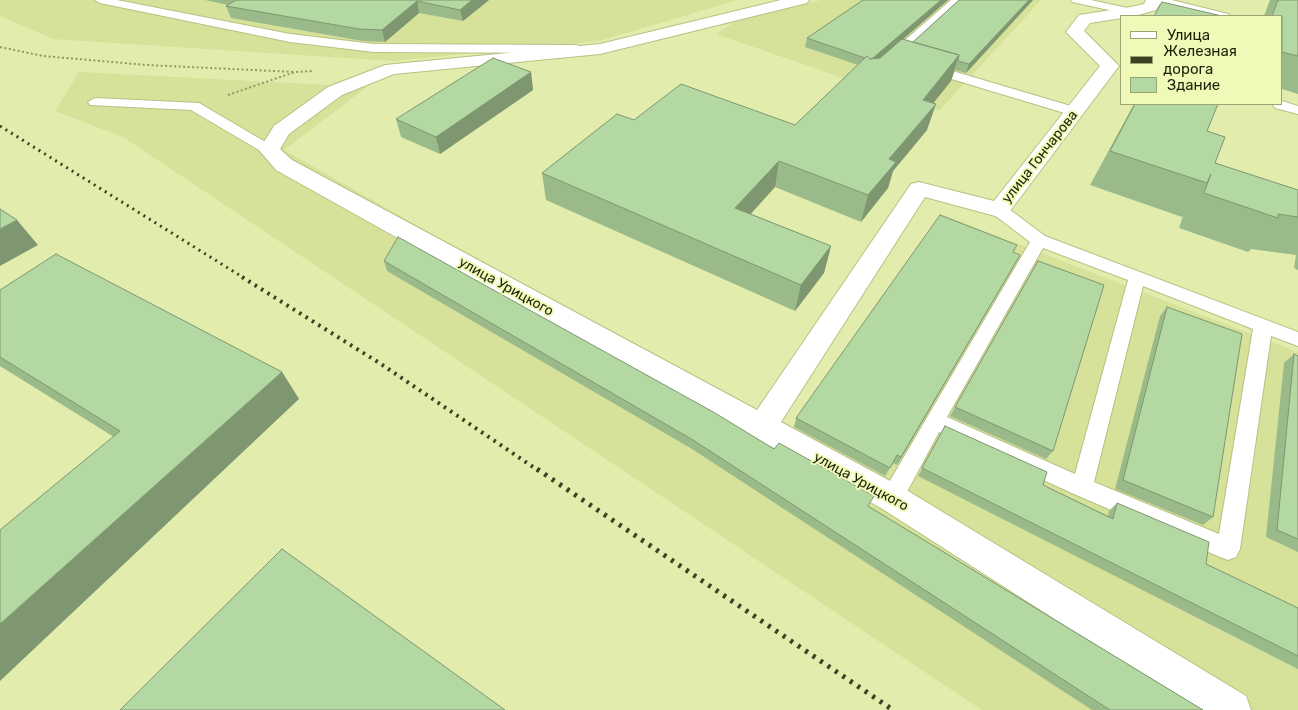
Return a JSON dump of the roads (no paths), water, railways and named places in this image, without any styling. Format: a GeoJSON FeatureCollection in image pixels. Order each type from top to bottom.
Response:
{"type":"FeatureCollection","features":[{"type":"Feature","properties":{"kind":"street"},"geometry":{"type":"LineString","coordinates":[[269,150],[281,130],[335,91],[391,69],[600,49],[800,0]]}},
{"type":"Feature","properties":{"kind":"street","name":"улица Гончарова"},"geometry":{"type":"LineString","coordinates":[[762,427],[919,190],[998,210],[1110,66],[1075,32],[1085,19],[1132,12],[1150,7],[1154,0]]}},
{"type":"Feature","properties":{"kind":"street","name":"улица Урицкого"},"geometry":{"type":"LineString","coordinates":[[269,150],[284,165],[892,498],[1232,710]]}},
{"type":"Feature","properties":{"kind":"lane"},"geometry":{"type":"LineString","coordinates":[[100,0],[290,38],[374,48],[600,49]]}},
{"type":"Feature","properties":{"kind":"lane"},"geometry":{"type":"LineString","coordinates":[[881,68],[958,0]]}},
{"type":"Feature","properties":{"kind":"lane"},"geometry":{"type":"LineString","coordinates":[[1076,0],[1132,12]]}},
{"type":"Feature","properties":{"kind":"lane"},"geometry":{"type":"LineString","coordinates":[[1158,0],[1220,15]]}},
{"type":"Feature","properties":{"kind":"lane"},"geometry":{"type":"LineString","coordinates":[[893,57],[1076,112]]}},
{"type":"Feature","properties":{"kind":"lane"},"geometry":{"type":"LineString","coordinates":[[95,102],[194,106],[269,150]]}},
{"type":"Feature","properties":{"kind":"lane"},"geometry":{"type":"LineString","coordinates":[[1280,105],[1298,110]]}},
{"type":"Feature","properties":{"kind":"lane"},"geometry":{"type":"LineString","coordinates":[[998,210],[1039,240],[1298,339]]}},
{"type":"Feature","properties":{"kind":"lane"},"geometry":{"type":"LineString","coordinates":[[892,498],[1039,240]]}},
{"type":"Feature","properties":{"kind":"lane"},"geometry":{"type":"LineString","coordinates":[[1082,487],[1137,277]]}},
{"type":"Feature","properties":{"kind":"lane"},"geometry":{"type":"LineString","coordinates":[[935,421],[1082,487],[1228,548],[1263,326]]}},
{"type":"Feature","properties":{"kind":"railway"},"geometry":{"type":"LineString","coordinates":[[0,126],[244,278]]}},
{"type":"Feature","properties":{"kind":"railway"},"geometry":{"type":"LineString","coordinates":[[242,277],[381,364],[539,471]]}},
{"type":"Feature","properties":{"kind":"railway"},"geometry":{"type":"LineString","coordinates":[[537,469],[893,710]]}}]}
